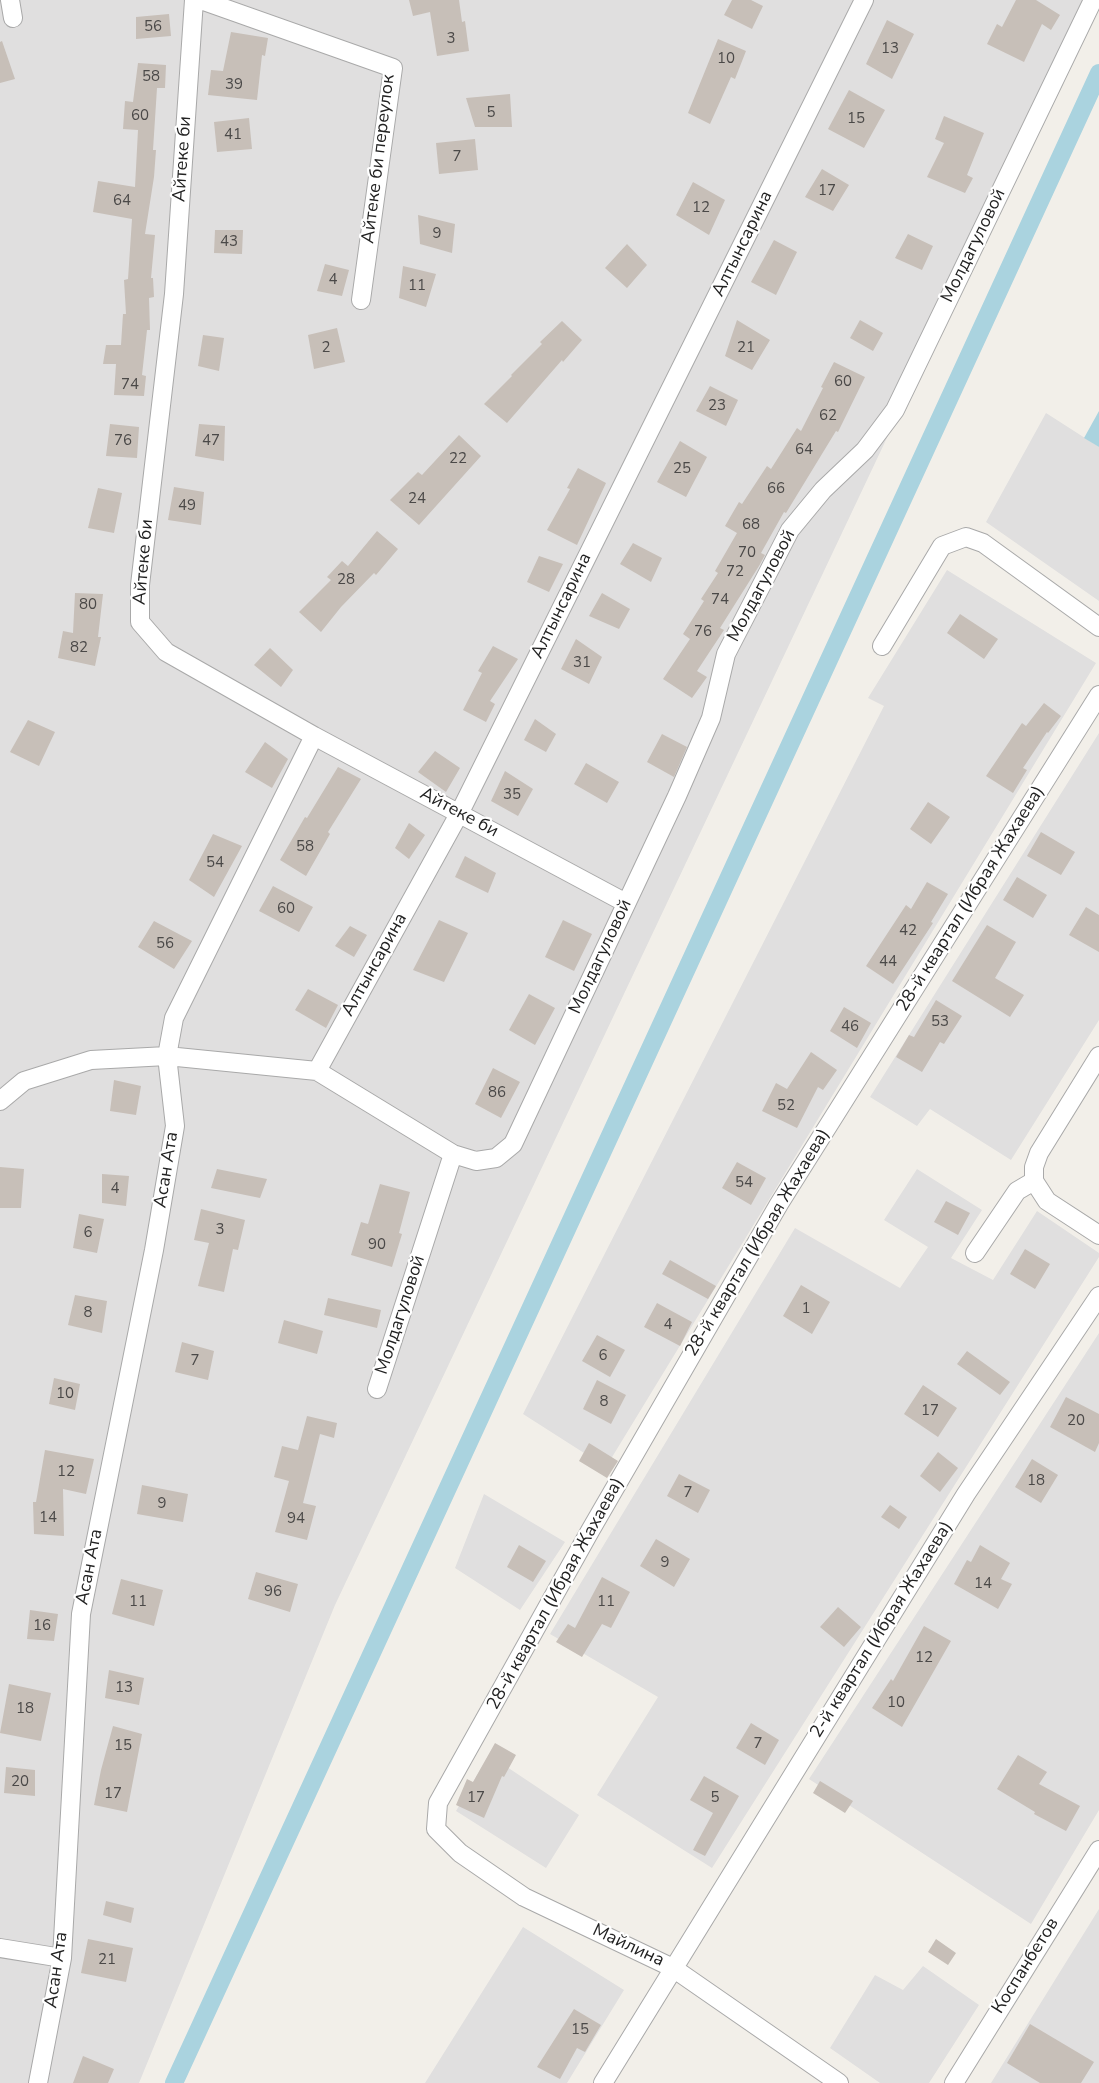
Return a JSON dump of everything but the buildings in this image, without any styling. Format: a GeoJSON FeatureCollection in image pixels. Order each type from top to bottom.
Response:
{"type":"FeatureCollection","features":[{"type":"Feature","properties":{"kind":"street"},"geometry":{"type":"LineString","coordinates":[[10,0],[13,18]]}},
{"type":"Feature","properties":{"kind":"street","name":"Айтеке би"},"geometry":{"type":"LineString","coordinates":[[194,0],[174,294],[140,585],[140,622],[166,652],[314,736],[626,903]]}},
{"type":"Feature","properties":{"kind":"street","name":"Айтеке би переулок"},"geometry":{"type":"LineString","coordinates":[[201,0],[393,68],[361,300]]}},
{"type":"Feature","properties":{"kind":"street","name":"Алтынсарина"},"geometry":{"type":"LineString","coordinates":[[316,1072],[459,814],[864,0]]}},
{"type":"Feature","properties":{"kind":"street","name":"Молдагуловой"},"geometry":{"type":"LineString","coordinates":[[316,1072],[453,1154],[476,1161],[496,1158],[514,1144],[711,718],[726,654],[790,530],[823,490],[865,450],[895,410],[1093,0]]}},
{"type":"Feature","properties":{"kind":"street"},"geometry":{"type":"LineString","coordinates":[[882,646],[942,546],[966,537],[983,543],[1099,627]]}},
{"type":"Feature","properties":{"kind":"street","name":"28-й квартал (Ибрая Жахаева)"},"geometry":{"type":"LineString","coordinates":[[438,1804],[590,1531],[779,1204],[1099,695]]}},
{"type":"Feature","properties":{"kind":"street"},"geometry":{"type":"LineString","coordinates":[[167,1056],[174,1018],[314,736]]}},
{"type":"Feature","properties":{"kind":"street"},"geometry":{"type":"LineString","coordinates":[[0,1101],[24,1081],[91,1060],[167,1056],[316,1072]]}},
{"type":"Feature","properties":{"kind":"street","name":"Асан Ата"},"geometry":{"type":"LineString","coordinates":[[38,2083],[62,1958],[80,1614],[154,1250],[175,1126],[167,1056]]}},
{"type":"Feature","properties":{"kind":"street"},"geometry":{"type":"LineString","coordinates":[[1099,1056],[1039,1153],[1034,1167],[1034,1181],[1047,1201],[1099,1235]]}},
{"type":"Feature","properties":{"kind":"street","name":"Молдагуловой"},"geometry":{"type":"LineString","coordinates":[[377,1389],[453,1154]]}},
{"type":"Feature","properties":{"kind":"street"},"geometry":{"type":"LineString","coordinates":[[976,1253],[1017,1191],[1034,1181]]}},
{"type":"Feature","properties":{"kind":"street","name":"2-й квартал (Ибрая Жахаева)"},"geometry":{"type":"LineString","coordinates":[[603,2083],[966,1494],[1099,1296]]}},
{"type":"Feature","properties":{"kind":"street","name":"Майлина"},"geometry":{"type":"LineString","coordinates":[[438,1804],[436,1829],[460,1853],[524,1897],[673,1968],[840,2083]]}},
{"type":"Feature","properties":{"kind":"street","name":"Коспанбетов"},"geometry":{"type":"LineString","coordinates":[[954,2083],[1099,1850]]}},
{"type":"Feature","properties":{"kind":"street"},"geometry":{"type":"LineString","coordinates":[[0,1948],[62,1958]]}},
{"type":"Feature","properties":{"kind":"shaded area"},"geometry":{"type":"Polygon","coordinates":[[[0,0],[1094,0],[335,1605],[139,2083],[0,2083],[0,0]]]}},
{"type":"Feature","properties":{"kind":"shaded area"},"geometry":{"type":"Polygon","coordinates":[[[1046,413],[1099,447],[1099,601],[986,522],[1046,413]]]}},
{"type":"Feature","properties":{"kind":"shaded area"},"geometry":{"type":"Polygon","coordinates":[[[947,570],[1096,663],[606,1467],[523,1414],[884,706],[868,698],[947,570]]]}},
{"type":"Feature","properties":{"kind":"shaded area"},"geometry":{"type":"Polygon","coordinates":[[[1099,733],[1099,1020],[1011,1160],[930,1109],[917,1126],[870,1097],[1099,733]]]}},
{"type":"Feature","properties":{"kind":"shaded area"},"geometry":{"type":"Polygon","coordinates":[[[917,1169],[982,1210],[951,1258],[993,1280],[1037,1211],[1099,1253],[1099,1257],[712,1868],[597,1795],[658,1697],[550,1634],[795,1228],[900,1288],[928,1247],[884,1220],[917,1169]]]}},
{"type":"Feature","properties":{"kind":"shaded area"},"geometry":{"type":"Polygon","coordinates":[[[1099,1333],[1099,1810],[1031,1924],[809,1779],[1099,1333]]]}},
{"type":"Feature","properties":{"kind":"shaded area"},"geometry":{"type":"Polygon","coordinates":[[[484,1494],[565,1542],[520,1610],[455,1568],[484,1494]]]}},
{"type":"Feature","properties":{"kind":"shaded area"},"geometry":{"type":"Polygon","coordinates":[[[489,1755],[579,1815],[546,1868],[456,1811],[489,1755]]]}},
{"type":"Feature","properties":{"kind":"shaded area"},"geometry":{"type":"Polygon","coordinates":[[[1099,1909],[1099,2083],[991,2083],[1099,1909]]]}},
{"type":"Feature","properties":{"kind":"shaded area"},"geometry":{"type":"Polygon","coordinates":[[[523,1927],[624,1990],[567,2083],[425,2083],[523,1927]]]}},
{"type":"Feature","properties":{"kind":"shaded area"},"geometry":{"type":"Polygon","coordinates":[[[923,1966],[979,2005],[929,2083],[880,2083],[830,2048],[875,1975],[903,1990],[923,1966]]]}},
{"type":"Feature","properties":{"kind":"water"},"geometry":{"type":"Polygon","coordinates":[[[1099,411],[1099,447],[1084,438],[1099,411]]]}},
{"type":"Feature","properties":{"kind":"waterway"},"geometry":{"type":"LineString","coordinates":[[174,2083],[1099,73]]}}]}
